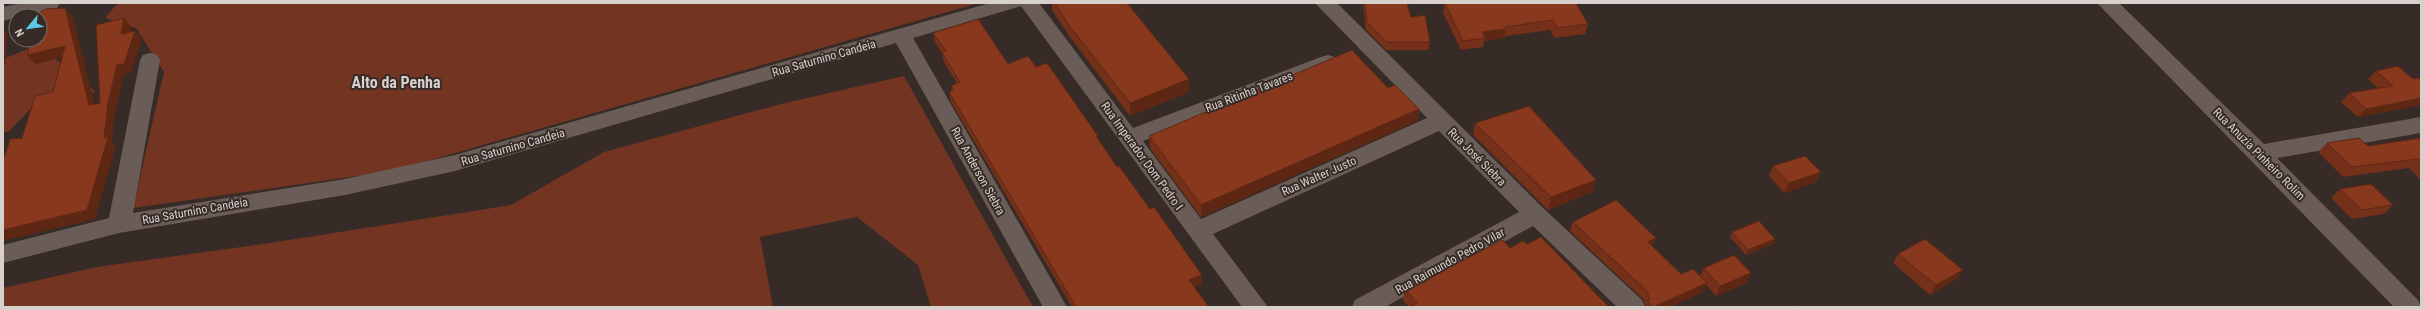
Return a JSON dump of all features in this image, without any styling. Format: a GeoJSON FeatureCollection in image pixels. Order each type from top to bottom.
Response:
{"type":"FeatureCollection","features":[{"type":"Feature","properties":{"kind":"street"},"geometry":{"type":"LineString","coordinates":[[3,14],[50,3]]}},
{"type":"Feature","properties":{"kind":"street","name":"Rua Saturnino Candeia"},"geometry":{"type":"LineString","coordinates":[[3,254],[119,224],[410,175],[902,36],[1013,3]]}},
{"type":"Feature","properties":{"kind":"street","name":"Rua Imperador Dom Pedro I"},"geometry":{"type":"LineString","coordinates":[[1029,3],[1197,231],[1256,307]]}},
{"type":"Feature","properties":{"kind":"street","name":"Rua José Siebra"},"geometry":{"type":"LineString","coordinates":[[1325,3],[1535,214],[1633,307]]}},
{"type":"Feature","properties":{"kind":"street","name":"Rua Anuzia Pinheiro Rolim"},"geometry":{"type":"LineString","coordinates":[[2107,3],[2259,153],[2409,307]]}},
{"type":"Feature","properties":{"kind":"street","name":"Rua Anderson Siebra"},"geometry":{"type":"LineString","coordinates":[[902,36],[1055,307]]}},
{"type":"Feature","properties":{"kind":"street","name":"Rua Ritinha Tavares"},"geometry":{"type":"LineString","coordinates":[[1129,138],[1368,46]]}},
{"type":"Feature","properties":{"kind":"street"},"geometry":{"type":"LineString","coordinates":[[119,224],[150,60]]}},
{"type":"Feature","properties":{"kind":"street","name":"Rua Walter Justo"},"geometry":{"type":"LineString","coordinates":[[1197,231],[1441,121]]}},
{"type":"Feature","properties":{"kind":"street"},"geometry":{"type":"LineString","coordinates":[[2259,153],[2421,125]]}},
{"type":"Feature","properties":{"kind":"street","name":"Rua Raimundo Pedro Vilar"},"geometry":{"type":"LineString","coordinates":[[1364,307],[1396,301],[1535,214]]}},
{"type":"Feature","properties":{"kind":"shaded area"},"geometry":{"type":"Polygon","coordinates":[[[118,3],[979,3],[392,171],[133,208],[164,72],[136,28],[105,18],[118,3]]]}},
{"type":"Feature","properties":{"kind":"shaded area"},"geometry":{"type":"Polygon","coordinates":[[[30,48],[42,48],[96,92],[35,104],[8,132],[3,132],[3,59],[30,48]]]}},
{"type":"Feature","properties":{"kind":"shaded area"},"geometry":{"type":"Polygon","coordinates":[[[904,76],[1033,307],[931,307],[918,265],[857,217],[760,237],[773,307],[3,307],[3,288],[97,267],[270,243],[511,205],[604,152],[781,104],[904,76]]]}},
{"type":"Feature","properties":{"kind":"building"},"geometry":{"type":"Polygon","coordinates":[[[1055,3],[1127,3],[1189,79],[1130,103],[1068,24],[1055,3]]]}},
{"type":"Feature","properties":{"kind":"building"},"geometry":{"type":"Polygon","coordinates":[[[1365,3],[1407,3],[1411,17],[1425,15],[1430,42],[1387,42],[1367,22],[1365,3]]]}},
{"type":"Feature","properties":{"kind":"building"},"geometry":{"type":"Polygon","coordinates":[[[1445,3],[1576,3],[1588,24],[1557,28],[1553,20],[1482,32],[1485,38],[1463,41],[1445,3]]]}},
{"type":"Feature","properties":{"kind":"building"},"geometry":{"type":"Polygon","coordinates":[[[65,8],[89,105],[100,103],[96,25],[124,18],[121,34],[135,31],[124,64],[117,65],[108,103],[104,138],[108,137],[87,210],[3,230],[3,155],[5,156],[10,139],[22,138],[35,96],[53,92],[65,46],[27,55],[29,48],[48,48],[48,9],[65,8]]]}},
{"type":"Feature","properties":{"kind":"building"},"geometry":{"type":"Polygon","coordinates":[[[978,19],[1008,64],[1028,56],[1036,67],[1047,63],[1098,136],[1096,136],[1117,167],[1119,166],[1150,209],[1154,207],[1202,275],[1189,280],[1209,307],[1076,307],[949,92],[954,90],[951,86],[960,82],[942,53],[946,51],[933,33],[978,19]]]}},
{"type":"Feature","properties":{"kind":"building"},"geometry":{"type":"Polygon","coordinates":[[[1352,50],[1388,88],[1395,85],[1419,109],[1201,205],[1149,136],[1352,50]]]}},
{"type":"Feature","properties":{"kind":"building"},"geometry":{"type":"Polygon","coordinates":[[[2398,66],[2413,79],[2418,78],[2421,80],[2421,98],[2366,109],[2349,93],[2393,86],[2376,71],[2398,66]]]}},
{"type":"Feature","properties":{"kind":"building"},"geometry":{"type":"Polygon","coordinates":[[[1529,106],[1596,180],[1551,197],[1475,123],[1529,106]]]}},
{"type":"Feature","properties":{"kind":"building"},"geometry":{"type":"Polygon","coordinates":[[[2359,138],[2368,146],[2421,138],[2421,161],[2418,159],[2352,167],[2327,143],[2359,138]]]}},
{"type":"Feature","properties":{"kind":"building"},"geometry":{"type":"Polygon","coordinates":[[[1805,156],[1821,172],[1789,183],[1773,166],[1805,156]]]}},
{"type":"Feature","properties":{"kind":"building"},"geometry":{"type":"Polygon","coordinates":[[[2371,184],[2393,205],[2362,210],[2340,189],[2371,184]]]}},
{"type":"Feature","properties":{"kind":"building"},"geometry":{"type":"Polygon","coordinates":[[[1616,200],[1656,238],[1648,242],[1681,274],[1693,269],[1707,283],[1653,307],[1647,300],[1650,299],[1646,290],[1573,222],[1616,200]]]}},
{"type":"Feature","properties":{"kind":"building"},"geometry":{"type":"Polygon","coordinates":[[[1759,221],[1775,239],[1748,250],[1732,232],[1759,221]]]}},
{"type":"Feature","properties":{"kind":"building"},"geometry":{"type":"Polygon","coordinates":[[[1541,237],[1609,307],[1409,307],[1417,303],[1405,289],[1503,240],[1510,248],[1523,241],[1527,244],[1541,237]]]}},
{"type":"Feature","properties":{"kind":"building"},"geometry":{"type":"Polygon","coordinates":[[[1925,239],[1963,270],[1936,285],[1898,254],[1925,239]]]}},
{"type":"Feature","properties":{"kind":"building"},"geometry":{"type":"Polygon","coordinates":[[[1734,255],[1751,273],[1720,286],[1704,268],[1734,255]]]}},
{"type":"Feature","properties":{"kind":"district","name":"Alto da Penha"},"geometry":{"type":"Point","coordinates":[396,82]}}]}
